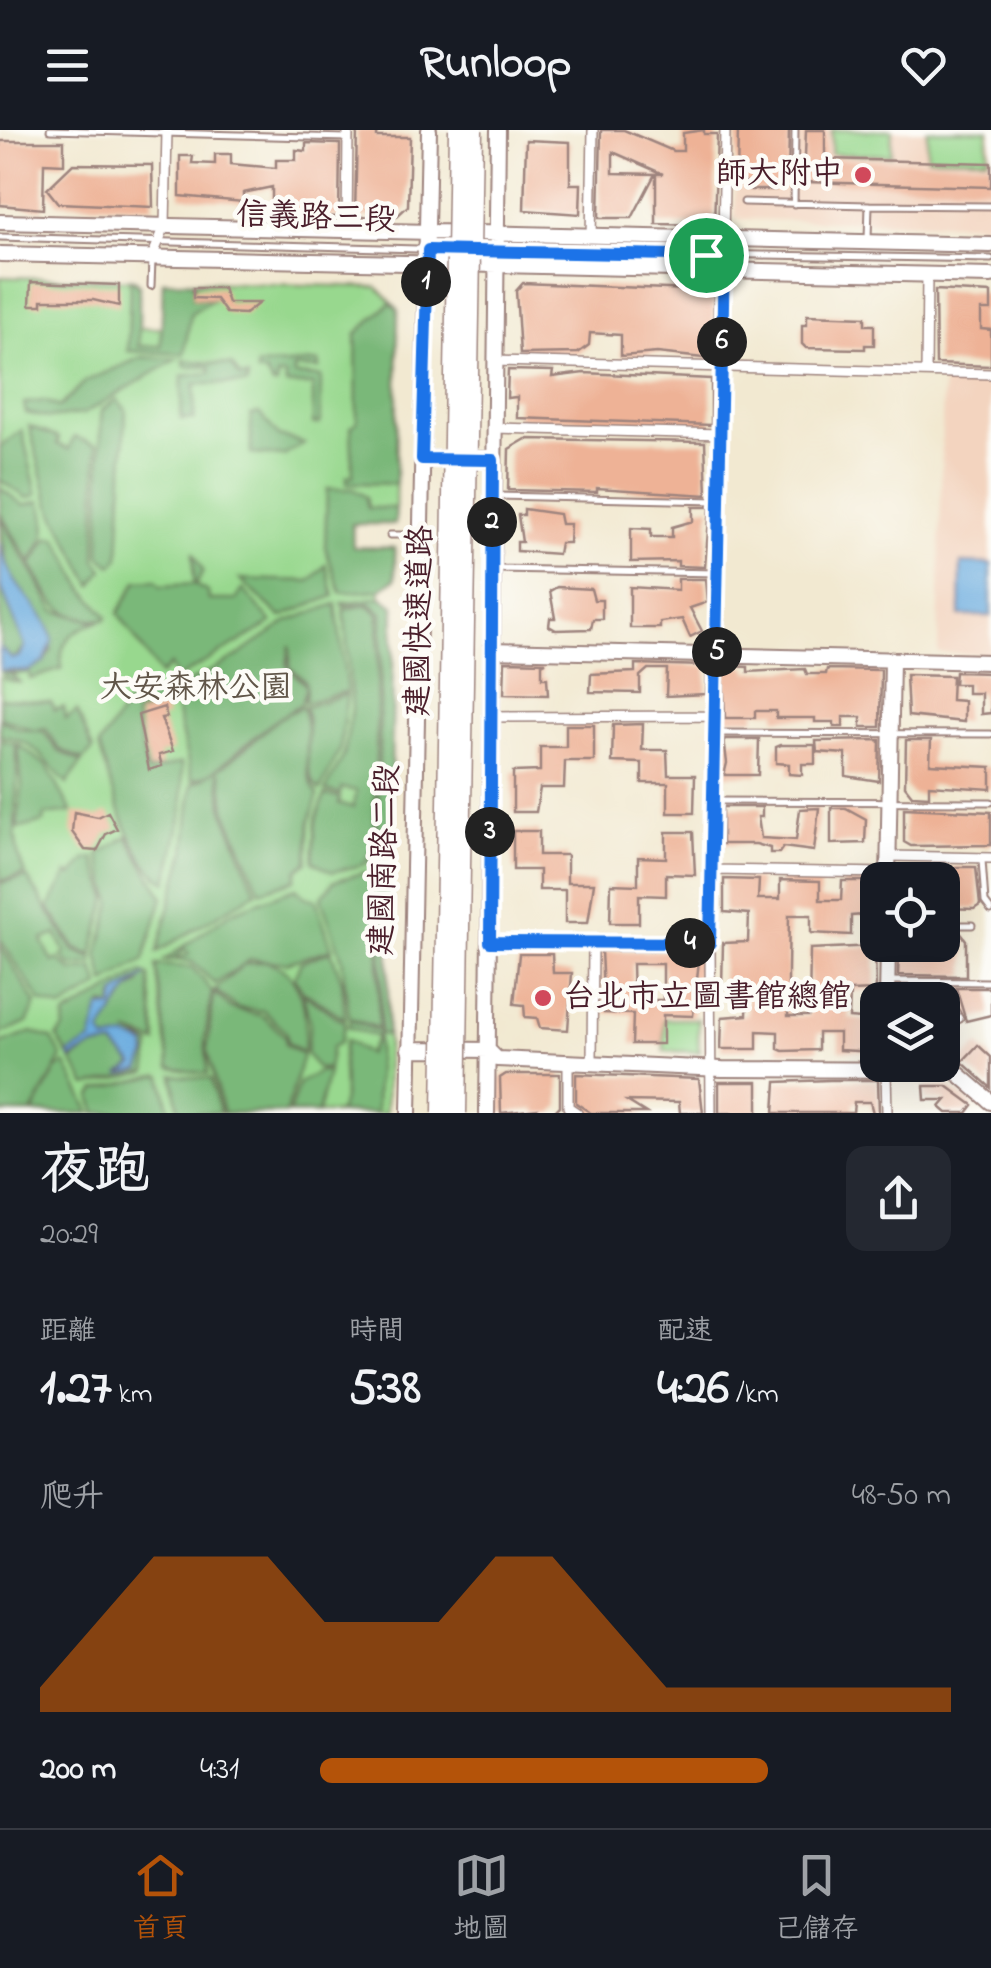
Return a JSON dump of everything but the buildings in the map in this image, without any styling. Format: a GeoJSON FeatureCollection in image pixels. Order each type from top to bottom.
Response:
{"type":"FeatureCollection","features":[{"type":"Feature","properties":{"kind":"highway","name":"建國快速道路"},"geometry":{"type":"LineString","coordinates":[[442,1113],[458,130]]}},
{"type":"Feature","properties":{"kind":"highway","name":"建國快速道路"},"geometry":{"type":"LineString","coordinates":[[457,1113],[473,130]]}},
{"type":"Feature","properties":{"kind":"highway"},"geometry":{"type":"LineString","coordinates":[[432,1113],[434,1010],[445,930]]}},
{"type":"Feature","properties":{"kind":"street","name":"建國南路二段"},"geometry":{"type":"LineString","coordinates":[[408,1113],[429,130]]}},
{"type":"Feature","properties":{"kind":"street"},"geometry":{"type":"LineString","coordinates":[[487,1113],[498,130]]}},
{"type":"Feature","properties":{"kind":"street"},"geometry":{"type":"LineString","coordinates":[[592,236],[593,130]]}},
{"type":"Feature","properties":{"kind":"street"},"geometry":{"type":"LineString","coordinates":[[711,1113],[710,943],[722,366],[726,330],[726,130]]}},
{"type":"Feature","properties":{"kind":"street"},"geometry":{"type":"LineString","coordinates":[[152,257],[162,234],[167,132]]}},
{"type":"Feature","properties":{"kind":"street"},"geometry":{"type":"LineString","coordinates":[[347,230],[348,134]]}},
{"type":"Feature","properties":{"kind":"street","name":"信義路三段"},"geometry":{"type":"LineString","coordinates":[[0,222],[162,234],[347,230],[592,236],[723,255],[927,274],[991,276]]}},
{"type":"Feature","properties":{"kind":"street","name":"信義路三段"},"geometry":{"type":"LineString","coordinates":[[0,254],[496,258],[723,255],[868,242],[991,246]]}},
{"type":"Feature","properties":{"kind":"street"},"geometry":{"type":"LineString","coordinates":[[926,372],[927,274]]}},
{"type":"Feature","properties":{"kind":"street"},"geometry":{"type":"LineString","coordinates":[[494,360],[991,374]]}},
{"type":"Feature","properties":{"kind":"street"},"geometry":{"type":"LineString","coordinates":[[493,428],[721,434]]}},
{"type":"Feature","properties":{"kind":"street"},"geometry":{"type":"LineString","coordinates":[[422,459],[493,460]]}},
{"type":"Feature","properties":{"kind":"street"},"geometry":{"type":"LineString","coordinates":[[492,650],[991,662]]}},
{"type":"Feature","properties":{"kind":"street"},"geometry":{"type":"LineString","coordinates":[[889,862],[892,660]]}},
{"type":"Feature","properties":{"kind":"street"},"geometry":{"type":"LineString","coordinates":[[490,716],[716,716]]}},
{"type":"Feature","properties":{"kind":"street"},"geometry":{"type":"LineString","coordinates":[[889,856],[986,858]]}},
{"type":"Feature","properties":{"kind":"street"},"geometry":{"type":"LineString","coordinates":[[712,870],[860,875]]}},
{"type":"Feature","properties":{"kind":"street"},"geometry":{"type":"LineString","coordinates":[[490,942],[710,943]]}},
{"type":"Feature","properties":{"kind":"street"},"geometry":{"type":"LineString","coordinates":[[592,1060],[593,943]]}},
{"type":"Feature","properties":{"kind":"street"},"geometry":{"type":"LineString","coordinates":[[888,962],[888,981]]}},
{"type":"Feature","properties":{"kind":"street"},"geometry":{"type":"LineString","coordinates":[[409,1049],[488,1050],[497,1059],[592,1060],[710,1068],[860,1068]]}},
{"type":"Feature","properties":{"kind":"street"},"geometry":{"type":"LineString","coordinates":[[568,1060],[568,1107],[577,1113]]}},
{"type":"Feature","properties":{"kind":"street"},"geometry":{"type":"LineString","coordinates":[[960,1077],[991,1105],[986,1113]]}},
{"type":"Feature","properties":{"kind":"street"},"geometry":{"type":"LineString","coordinates":[[886,1082],[886,1113]]}},
{"type":"Feature","properties":{"kind":"lane"},"geometry":{"type":"LineString","coordinates":[[50,130],[348,134]]}},
{"type":"Feature","properties":{"kind":"lane"},"geometry":{"type":"LineString","coordinates":[[794,204],[795,130]]}},
{"type":"Feature","properties":{"kind":"lane"},"geometry":{"type":"LineString","coordinates":[[744,202],[991,206]]}},
{"type":"Feature","properties":{"kind":"lane"},"geometry":{"type":"LineString","coordinates":[[868,242],[869,205]]}},
{"type":"Feature","properties":{"kind":"lane","name":"信義路三段"},"geometry":{"type":"LineString","coordinates":[[0,236],[162,234],[427,257]]}},
{"type":"Feature","properties":{"kind":"lane","name":"信義路三段"},"geometry":{"type":"LineString","coordinates":[[723,255],[991,259]]}},
{"type":"Feature","properties":{"kind":"lane"},"geometry":{"type":"LineString","coordinates":[[152,257],[152,286]]}},
{"type":"Feature","properties":{"kind":"lane"},"geometry":{"type":"LineString","coordinates":[[492,496],[719,501]]}},
{"type":"Feature","properties":{"kind":"lane"},"geometry":{"type":"LineString","coordinates":[[390,535],[421,535]]}},
{"type":"Feature","properties":{"kind":"lane"},"geometry":{"type":"LineString","coordinates":[[492,569],[718,572]]}},
{"type":"Feature","properties":{"kind":"lane"},"geometry":{"type":"LineString","coordinates":[[716,733],[991,734]]}},
{"type":"Feature","properties":{"kind":"lane"},"geometry":{"type":"LineString","coordinates":[[714,801],[991,802]]}},
{"type":"Feature","properties":{"kind":"lane"},"geometry":{"type":"LineString","coordinates":[[986,858],[985,902],[991,910]]}},
{"type":"Feature","properties":{"kind":"lane"},"geometry":{"type":"LineString","coordinates":[[960,926],[972,926]]}},
{"type":"Feature","properties":{"kind":"lane"},"geometry":{"type":"LineString","coordinates":[[888,981],[939,982]]}},
{"type":"Feature","properties":{"kind":"lane"},"geometry":{"type":"LineString","coordinates":[[960,982],[991,982]]}},
{"type":"Feature","properties":{"kind":"shaded area","name":"師大附中"},"geometry":{"type":"Polygon","coordinates":[[[736,130],[991,130],[991,224],[735,219],[736,130]]]}},
{"type":"Feature","properties":{"kind":"shaded area"},"geometry":{"type":"Polygon","coordinates":[[[943,377],[991,378],[991,654],[938,653],[943,377]]]}},
{"type":"Feature","properties":{"kind":"green space"},"geometry":{"type":"Polygon","coordinates":[[[832,130],[892,130],[891,155],[831,154],[832,130]]]}},
{"type":"Feature","properties":{"kind":"green space"},"geometry":{"type":"Polygon","coordinates":[[[927,130],[988,130],[988,158],[927,157],[927,130]]]}},
{"type":"Feature","properties":{"kind":"green space","name":"大安森林公園"},"geometry":{"type":"Polygon","coordinates":[[[0,277],[135,280],[139,285],[139,328],[162,328],[163,281],[377,287],[398,309],[395,524],[353,524],[352,547],[395,548],[395,579],[384,583],[380,593],[384,601],[394,606],[390,850],[375,866],[390,882],[386,1113],[0,1113],[0,277]]]}},
{"type":"Feature","properties":{"kind":"green space"},"geometry":{"type":"Polygon","coordinates":[[[130,279],[139,285],[139,346],[161,346],[163,281],[219,282],[194,283],[193,298],[212,300],[191,313],[184,354],[128,351],[130,279]]]}},
{"type":"Feature","properties":{"kind":"green space"},"geometry":{"type":"Polygon","coordinates":[[[390,303],[398,309],[396,484],[347,483],[347,476],[353,476],[351,427],[357,422],[356,334],[390,303]]]}},
{"type":"Feature","properties":{"kind":"green space"},"geometry":{"type":"Polygon","coordinates":[[[142,357],[177,359],[83,414],[49,418],[26,413],[24,403],[44,401],[59,407],[86,381],[142,357]]]}},
{"type":"Feature","properties":{"kind":"green space"},"geometry":{"type":"Polygon","coordinates":[[[184,360],[232,365],[240,377],[248,377],[247,384],[195,384],[194,419],[181,419],[182,376],[210,373],[210,367],[185,367],[184,360]]]}},
{"type":"Feature","properties":{"kind":"green space"},"geometry":{"type":"Polygon","coordinates":[[[319,362],[319,369],[294,368],[294,375],[321,377],[320,424],[313,424],[313,385],[286,385],[285,376],[277,376],[277,385],[273,385],[265,373],[257,373],[257,366],[319,362]]]}},
{"type":"Feature","properties":{"kind":"green space"},"geometry":{"type":"Polygon","coordinates":[[[117,399],[126,410],[119,558],[112,566],[100,556],[101,421],[102,410],[117,399]]]}},
{"type":"Feature","properties":{"kind":"green space"},"geometry":{"type":"Polygon","coordinates":[[[259,413],[279,436],[304,443],[284,456],[251,454],[251,415],[259,413]]]}},
{"type":"Feature","properties":{"kind":"green space"},"geometry":{"type":"Polygon","coordinates":[[[29,426],[59,438],[57,444],[69,449],[74,437],[97,445],[96,560],[103,570],[92,585],[50,505],[29,426]]]}},
{"type":"Feature","properties":{"kind":"green space"},"geometry":{"type":"Polygon","coordinates":[[[22,430],[37,495],[27,498],[0,480],[0,447],[22,430]]]}},
{"type":"Feature","properties":{"kind":"green space"},"geometry":{"type":"Polygon","coordinates":[[[0,488],[24,505],[40,501],[45,533],[30,562],[0,513],[0,488]]]}},
{"type":"Feature","properties":{"kind":"green space"},"geometry":{"type":"Polygon","coordinates":[[[327,489],[353,489],[366,497],[368,508],[396,508],[395,524],[352,524],[353,547],[395,548],[395,579],[380,590],[341,593],[325,547],[327,489]]]}},
{"type":"Feature","properties":{"kind":"green space"},"geometry":{"type":"Polygon","coordinates":[[[0,517],[55,611],[97,622],[65,643],[62,669],[30,679],[29,672],[11,675],[21,683],[4,679],[5,673],[0,670],[10,673],[44,662],[52,649],[7,568],[0,517]]]}},
{"type":"Feature","properties":{"kind":"green space"},"geometry":{"type":"Polygon","coordinates":[[[48,538],[57,538],[84,589],[107,617],[105,620],[66,612],[51,598],[31,565],[48,538]]]}},
{"type":"Feature","properties":{"kind":"green space"},"geometry":{"type":"Polygon","coordinates":[[[193,552],[203,571],[196,586],[208,592],[209,600],[236,600],[243,589],[272,623],[176,679],[170,665],[160,675],[118,613],[137,581],[156,580],[161,586],[194,584],[193,552]]]}},
{"type":"Feature","properties":{"kind":"green space"},"geometry":{"type":"Polygon","coordinates":[[[326,565],[334,596],[281,617],[240,579],[310,581],[326,565]]]}},
{"type":"Feature","properties":{"kind":"green space"},"geometry":{"type":"Polygon","coordinates":[[[0,585],[25,646],[15,658],[6,657],[0,647],[0,585]]]}},
{"type":"Feature","properties":{"kind":"green space"},"geometry":{"type":"Polygon","coordinates":[[[381,597],[394,606],[390,850],[369,863],[377,848],[382,613],[369,603],[342,603],[381,597]]]}},
{"type":"Feature","properties":{"kind":"green space"},"geometry":{"type":"Polygon","coordinates":[[[336,604],[347,691],[305,703],[306,686],[301,704],[221,767],[192,780],[172,691],[235,658],[288,621],[336,604]],[[290,645],[287,665],[306,686],[290,667],[290,645]]]}},
{"type":"Feature","properties":{"kind":"green space"},"geometry":{"type":"Polygon","coordinates":[[[368,605],[379,614],[374,848],[363,865],[332,872],[313,861],[316,819],[325,795],[340,797],[339,804],[353,807],[357,791],[325,791],[344,755],[352,708],[344,609],[368,605]]]}},
{"type":"Feature","properties":{"kind":"green space"},"geometry":{"type":"Polygon","coordinates":[[[347,694],[340,750],[320,790],[313,782],[308,763],[305,707],[347,694]]]}},
{"type":"Feature","properties":{"kind":"green space"},"geometry":{"type":"Polygon","coordinates":[[[162,695],[165,705],[135,714],[147,772],[181,763],[183,810],[167,882],[142,858],[132,840],[99,746],[132,697],[162,695]]]}},
{"type":"Feature","properties":{"kind":"green space"},"geometry":{"type":"Polygon","coordinates":[[[0,698],[51,702],[54,710],[64,707],[66,719],[77,711],[93,750],[83,760],[59,749],[46,729],[35,731],[0,717],[0,698]]]}},
{"type":"Feature","properties":{"kind":"green space"},"geometry":{"type":"Polygon","coordinates":[[[302,707],[308,774],[318,795],[310,821],[307,862],[298,869],[295,880],[260,891],[225,809],[219,772],[223,809],[256,892],[157,952],[185,852],[192,784],[273,723],[302,707]]]}},
{"type":"Feature","properties":{"kind":"green space"},"geometry":{"type":"Polygon","coordinates":[[[0,719],[19,729],[43,731],[58,751],[82,762],[67,784],[31,747],[0,736],[0,719]]]}},
{"type":"Feature","properties":{"kind":"green space"},"geometry":{"type":"Polygon","coordinates":[[[0,740],[15,743],[16,842],[25,874],[0,881],[0,740]]]}},
{"type":"Feature","properties":{"kind":"green space"},"geometry":{"type":"Polygon","coordinates":[[[18,744],[47,766],[72,812],[45,815],[44,822],[17,829],[22,787],[18,744]]]}},
{"type":"Feature","properties":{"kind":"green space"},"geometry":{"type":"Polygon","coordinates":[[[127,836],[163,897],[144,960],[105,983],[98,955],[112,903],[99,855],[127,836]]]}},
{"type":"Feature","properties":{"kind":"green space"},"geometry":{"type":"Polygon","coordinates":[[[94,858],[108,897],[92,955],[76,949],[49,908],[68,873],[72,876],[85,860],[94,858]]]}},
{"type":"Feature","properties":{"kind":"green space"},"geometry":{"type":"Polygon","coordinates":[[[376,869],[390,882],[387,1035],[380,1034],[383,889],[371,871],[376,869]]]}},
{"type":"Feature","properties":{"kind":"green space"},"geometry":{"type":"Polygon","coordinates":[[[365,872],[380,890],[378,1028],[349,1018],[342,959],[321,898],[334,881],[365,872]]]}},
{"type":"Feature","properties":{"kind":"green space"},"geometry":{"type":"Polygon","coordinates":[[[27,877],[74,951],[93,958],[93,964],[71,966],[62,956],[66,953],[56,934],[42,940],[53,962],[58,959],[72,971],[94,969],[100,986],[62,1009],[41,1002],[0,939],[0,883],[27,877]]]}},
{"type":"Feature","properties":{"kind":"green space"},"geometry":{"type":"Polygon","coordinates":[[[296,888],[305,897],[316,900],[332,949],[286,963],[251,959],[215,984],[192,962],[177,960],[189,954],[185,949],[175,959],[163,961],[233,911],[296,888]]]}},
{"type":"Feature","properties":{"kind":"green space"},"geometry":{"type":"Polygon","coordinates":[[[0,945],[36,1004],[27,1023],[0,1034],[0,945]]]}},
{"type":"Feature","properties":{"kind":"green space"},"geometry":{"type":"Polygon","coordinates":[[[331,951],[342,981],[345,1019],[302,990],[294,977],[301,962],[331,951]]]}},
{"type":"Feature","properties":{"kind":"green space"},"geometry":{"type":"Polygon","coordinates":[[[266,961],[290,976],[302,998],[303,1053],[288,1043],[286,1032],[264,1011],[237,1008],[215,990],[244,964],[266,961]]]}},
{"type":"Feature","properties":{"kind":"green space"},"geometry":{"type":"Polygon","coordinates":[[[156,965],[192,967],[212,991],[205,1039],[208,1074],[170,1068],[156,965]]]}},
{"type":"Feature","properties":{"kind":"green space"},"geometry":{"type":"Polygon","coordinates":[[[142,972],[149,976],[157,1043],[127,1032],[151,1045],[147,1072],[87,1086],[57,1037],[64,1029],[65,1016],[142,972]],[[141,983],[114,997],[113,1007],[103,1005],[91,1042],[71,1053],[73,1060],[93,1047],[114,1045],[134,1065],[120,1074],[140,1070],[146,1045],[141,1041],[106,1041],[101,1033],[128,991],[141,983]]]}},
{"type":"Feature","properties":{"kind":"green space"},"geometry":{"type":"Polygon","coordinates":[[[214,992],[231,1008],[263,1016],[285,1036],[286,1045],[303,1055],[286,1113],[223,1113],[207,1050],[214,992]]]}},
{"type":"Feature","properties":{"kind":"green space"},"geometry":{"type":"Polygon","coordinates":[[[303,993],[345,1023],[340,1043],[332,1047],[328,1069],[317,1068],[306,1053],[310,1025],[303,993]]]}},
{"type":"Feature","properties":{"kind":"green space"},"geometry":{"type":"Polygon","coordinates":[[[664,1019],[698,1019],[699,1052],[664,1051],[664,1019]]]}},
{"type":"Feature","properties":{"kind":"green space"},"geometry":{"type":"Polygon","coordinates":[[[351,1020],[378,1031],[376,1113],[338,1113],[343,1095],[346,1040],[368,1054],[377,1037],[348,1027],[351,1020]]]}},
{"type":"Feature","properties":{"kind":"green space"},"geometry":{"type":"Polygon","coordinates":[[[32,1032],[52,1039],[62,1057],[32,1113],[0,1113],[0,1044],[32,1032]]]}},
{"type":"Feature","properties":{"kind":"green space"},"geometry":{"type":"Polygon","coordinates":[[[65,1063],[91,1113],[33,1113],[56,1070],[65,1063]]]}},
{"type":"Feature","properties":{"kind":"green space"},"geometry":{"type":"Polygon","coordinates":[[[320,1071],[328,1072],[318,1113],[289,1113],[299,1083],[320,1071]]]}},
{"type":"Feature","properties":{"kind":"green space"},"geometry":{"type":"Polygon","coordinates":[[[173,1075],[211,1079],[220,1113],[179,1113],[173,1075]]]}},
{"type":"Feature","properties":{"kind":"green space"},"geometry":{"type":"Polygon","coordinates":[[[162,1076],[170,1113],[97,1113],[91,1097],[96,1090],[162,1076]]]}},
{"type":"Feature","properties":{"kind":"water"},"geometry":{"type":"Polygon","coordinates":[[[0,543],[11,574],[43,617],[53,640],[44,662],[28,671],[0,670],[0,647],[12,659],[20,656],[25,646],[0,585],[0,543]]]}},
{"type":"Feature","properties":{"kind":"water"},"geometry":{"type":"Polygon","coordinates":[[[961,563],[991,564],[991,616],[960,616],[961,563]]]}},
{"type":"Feature","properties":{"kind":"water"},"geometry":{"type":"Polygon","coordinates":[[[146,975],[128,991],[101,1033],[106,1041],[128,1037],[146,1045],[147,1055],[140,1070],[120,1075],[134,1065],[114,1045],[93,1047],[71,1059],[69,1054],[91,1041],[100,1008],[113,1007],[116,994],[146,975]]]}},
{"type":"Feature","properties":{"kind":"place","name":"師大附中"},"geometry":{"type":"Point","coordinates":[863,175]}},
{"type":"Feature","properties":{"kind":"place","name":"台北市立圖書館總館"},"geometry":{"type":"Point","coordinates":[543,998]}},
{"type":"Feature","properties":{"kind":"route"},"geometry":{"type":"LineString","coordinates":[[428,250],[706,255],[724,256],[710,943],[490,942],[493,460],[422,459],[428,250]]}}]}
